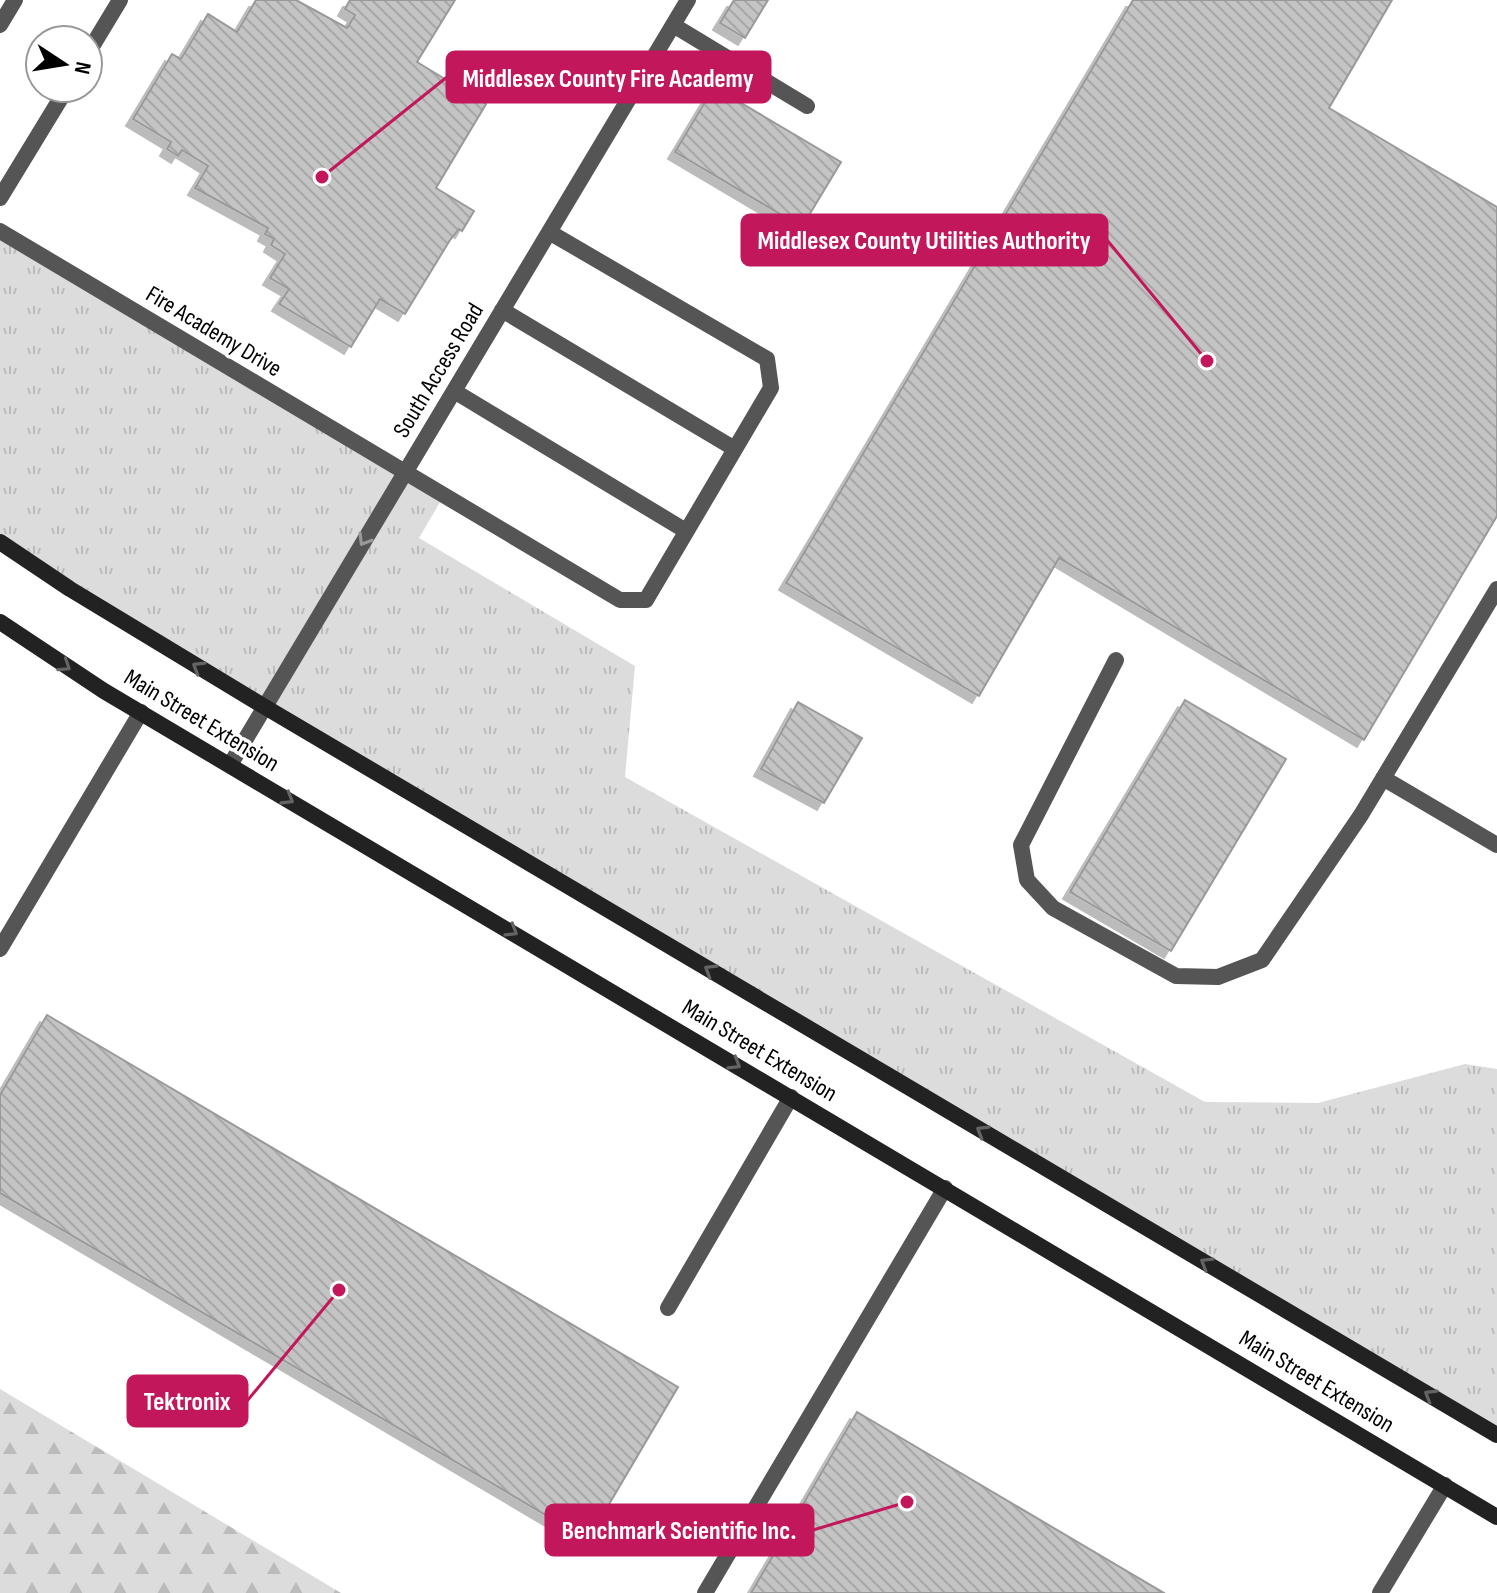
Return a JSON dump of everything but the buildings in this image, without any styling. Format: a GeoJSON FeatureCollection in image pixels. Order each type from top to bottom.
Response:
{"type":"FeatureCollection","features":[{"type":"Feature","properties":{"kind":"main road","name":"Main Street Extension"},"geometry":{"type":"LineString","coordinates":[[0,542],[70,589],[265,707],[1497,1435]]}},
{"type":"Feature","properties":{"kind":"main road","name":"Main Street Extension"},"geometry":{"type":"LineString","coordinates":[[0,622],[141,712],[1497,1517]]}},
{"type":"Feature","properties":{"kind":"lane"},"geometry":{"type":"LineString","coordinates":[[0,25],[15,0]]}},
{"type":"Feature","properties":{"kind":"lane"},"geometry":{"type":"LineString","coordinates":[[104,26],[120,0]]}},
{"type":"Feature","properties":{"kind":"lane","name":"South Access Road"},"geometry":{"type":"LineString","coordinates":[[230,765],[688,0]]}},
{"type":"Feature","properties":{"kind":"lane"},"geometry":{"type":"LineString","coordinates":[[673,25],[807,106]]}},
{"type":"Feature","properties":{"kind":"lane"},"geometry":{"type":"LineString","coordinates":[[0,198],[57,104]]}},
{"type":"Feature","properties":{"kind":"lane","name":"Fire Academy Drive"},"geometry":{"type":"LineString","coordinates":[[0,231],[620,600],[632,603],[646,600],[771,388],[767,359],[549,232]]}},
{"type":"Feature","properties":{"kind":"lane"},"geometry":{"type":"LineString","coordinates":[[502,310],[735,449]]}},
{"type":"Feature","properties":{"kind":"lane"},"geometry":{"type":"LineString","coordinates":[[454,391],[686,531]]}},
{"type":"Feature","properties":{"kind":"lane"},"geometry":{"type":"LineString","coordinates":[[1116,660],[1021,845],[1027,880],[1053,908],[1176,976],[1218,977],[1262,960],[1383,778],[1497,589]]}},
{"type":"Feature","properties":{"kind":"lane"},"geometry":{"type":"LineString","coordinates":[[0,949],[141,712]]}},
{"type":"Feature","properties":{"kind":"lane"},"geometry":{"type":"LineString","coordinates":[[1383,778],[1497,845]]}},
{"type":"Feature","properties":{"kind":"lane"},"geometry":{"type":"LineString","coordinates":[[668,1308],[791,1097]]}},
{"type":"Feature","properties":{"kind":"lane"},"geometry":{"type":"LineString","coordinates":[[705,1593],[945,1188]]}},
{"type":"Feature","properties":{"kind":"lane"},"geometry":{"type":"LineString","coordinates":[[1380,1593],[1445,1485]]}},
{"type":"Feature","properties":{"kind":"green space"},"geometry":{"type":"Polygon","coordinates":[[[0,231],[443,497],[419,538],[635,666],[625,777],[1205,1102],[1318,1103],[1465,1064],[1497,1069],[1497,1435],[0,542],[0,231]]]}},
{"type":"Feature","properties":{"kind":"green space"},"geometry":{"type":"Polygon","coordinates":[[[0,1389],[341,1593],[0,1593],[0,1389]]]}},
{"type":"Feature","properties":{"kind":"place","name":"Middlesex County Fire Academy"},"geometry":{"type":"Point","coordinates":[322,177]}},
{"type":"Feature","properties":{"kind":"place","name":"Middlesex County Utilities Authority"},"geometry":{"type":"Point","coordinates":[1207,361]}},
{"type":"Feature","properties":{"kind":"place","name":"Tektronix"},"geometry":{"type":"Point","coordinates":[339,1290]}},
{"type":"Feature","properties":{"kind":"place","name":"Benchmark Scientific Inc."},"geometry":{"type":"Point","coordinates":[907,1502]}}]}
